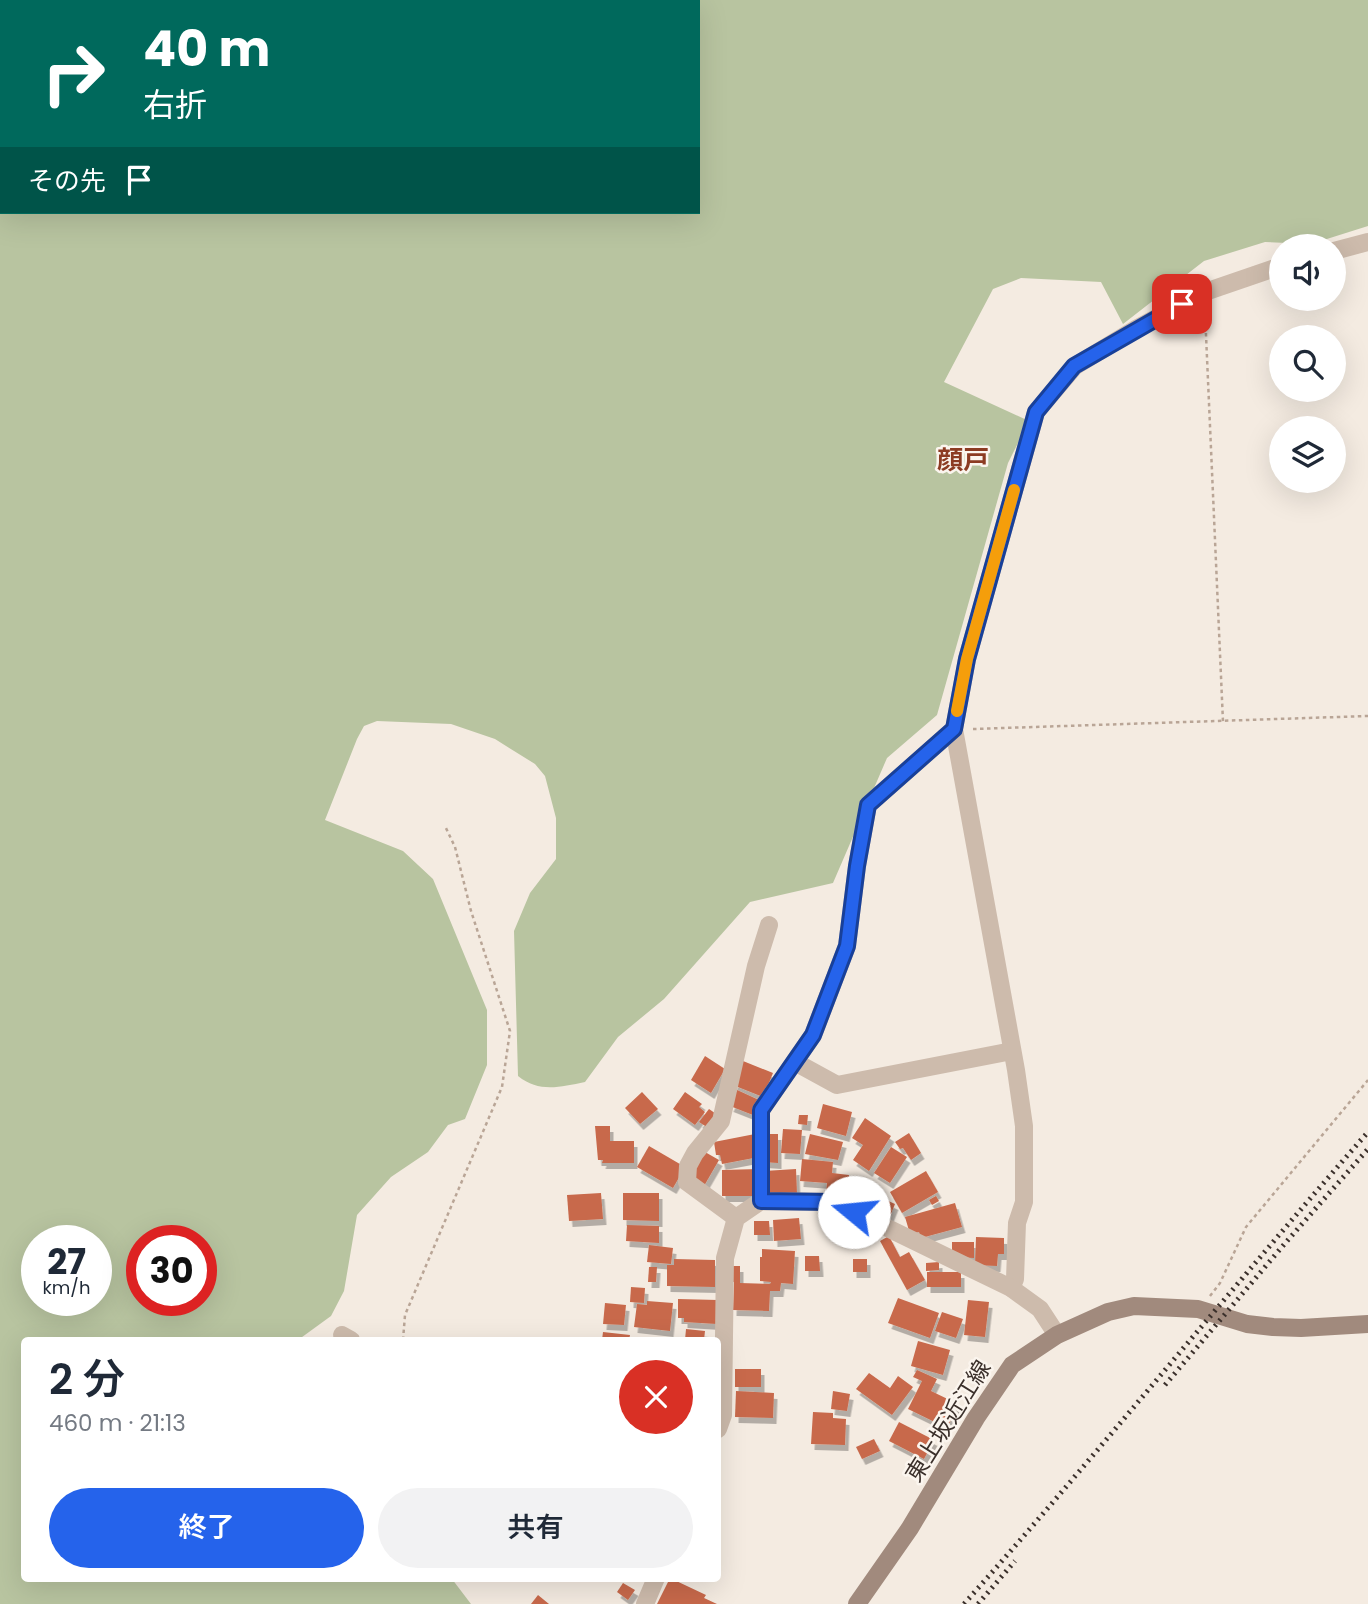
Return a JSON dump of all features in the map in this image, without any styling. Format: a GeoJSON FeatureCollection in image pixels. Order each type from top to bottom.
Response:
{"type":"FeatureCollection","features":[{"type":"Feature","properties":{"kind":"main road","name":"東上坂近江線"},"geometry":{"type":"LineString","coordinates":[[857,1604],[910,1528],[976,1418],[1013,1365],[1057,1335],[1108,1312],[1134,1306],[1198,1309],[1247,1324],[1273,1327],[1368,1324]]}},
{"type":"Feature","properties":{"kind":"street"},"geometry":{"type":"LineString","coordinates":[[1346,248],[1368,242]]}},
{"type":"Feature","properties":{"kind":"street"},"geometry":{"type":"LineString","coordinates":[[1010,1288],[1015,1279],[1017,1223],[1024,1202],[1024,1126],[954,729],[967,659],[1036,412],[1074,366],[1205,292],[1269,270]]}},
{"type":"Feature","properties":{"kind":"street"},"geometry":{"type":"LineString","coordinates":[[761,1201],[761,1110],[813,1035],[847,946],[868,805],[954,729]]}},
{"type":"Feature","properties":{"kind":"street"},"geometry":{"type":"LineString","coordinates":[[736,1218],[687,1182],[688,1166],[721,1121],[756,966],[769,925]]}},
{"type":"Feature","properties":{"kind":"street"},"geometry":{"type":"LineString","coordinates":[[795,1062],[837,1085],[1012,1051]]}},
{"type":"Feature","properties":{"kind":"street"},"geometry":{"type":"LineString","coordinates":[[721,1421],[725,1258],[736,1218],[761,1201],[834,1202],[1010,1288],[1040,1309],[1057,1335]]}},
{"type":"Feature","properties":{"kind":"street"},"geometry":{"type":"LineString","coordinates":[[645,1604],[654,1582]]}},
{"type":"Feature","properties":{"kind":"path"},"geometry":{"type":"LineString","coordinates":[[1205,292],[1223,722]]}},
{"type":"Feature","properties":{"kind":"path"},"geometry":{"type":"LineString","coordinates":[[954,729],[1368,716]]}},
{"type":"Feature","properties":{"kind":"path"},"geometry":{"type":"LineString","coordinates":[[403,1337],[405,1315],[502,1087],[510,1031],[471,911],[455,847],[445,826]]}},
{"type":"Feature","properties":{"kind":"path"},"geometry":{"type":"LineString","coordinates":[[1198,1309],[1220,1283],[1246,1227],[1368,1080]]}},
{"type":"Feature","properties":{"kind":"green space"},"geometry":{"type":"Polygon","coordinates":[[[700,0],[1368,0],[1368,226],[1343,234],[1269,234],[1269,242],[1204,261],[1123,324],[1101,282],[1021,278],[993,289],[944,382],[1029,421],[1008,463],[937,715],[887,758],[833,883],[750,902],[664,999],[618,1037],[585,1082],[542,1087],[518,1076],[514,931],[530,893],[556,859],[556,818],[545,776],[535,764],[495,739],[451,724],[377,721],[364,726],[325,820],[403,851],[433,879],[487,1010],[487,1065],[465,1119],[448,1125],[428,1152],[391,1177],[357,1215],[344,1291],[331,1316],[302,1337],[21,1337],[21,1582],[454,1582],[471,1604],[0,1604],[0,214],[700,214],[700,0]]]}},
{"type":"Feature","properties":{"kind":"building"},"geometry":{"type":"Polygon","coordinates":[[[705,1056],[725,1069],[711,1093],[691,1080],[705,1056]]]}},
{"type":"Feature","properties":{"kind":"building"},"geometry":{"type":"Polygon","coordinates":[[[743,1061],[773,1073],[763,1097],[733,1085],[743,1061]]]}},
{"type":"Feature","properties":{"kind":"building"},"geometry":{"type":"Polygon","coordinates":[[[737,1090],[759,1100],[753,1115],[730,1106],[737,1090]]]}},
{"type":"Feature","properties":{"kind":"building"},"geometry":{"type":"Polygon","coordinates":[[[642,1092],[658,1109],[640,1124],[625,1108],[642,1092]]]}},
{"type":"Feature","properties":{"kind":"building"},"geometry":{"type":"Polygon","coordinates":[[[685,1092],[702,1104],[699,1107],[705,1112],[695,1125],[673,1109],[685,1092]]]}},
{"type":"Feature","properties":{"kind":"building"},"geometry":{"type":"Polygon","coordinates":[[[823,1104],[852,1112],[846,1136],[817,1128],[823,1104]]]}},
{"type":"Feature","properties":{"kind":"building"},"geometry":{"type":"Polygon","coordinates":[[[709,1109],[719,1116],[710,1129],[699,1122],[709,1109]]]}},
{"type":"Feature","properties":{"kind":"building"},"geometry":{"type":"Polygon","coordinates":[[[799,1115],[808,1115],[807,1125],[798,1124],[799,1115]]]}},
{"type":"Feature","properties":{"kind":"building"},"geometry":{"type":"Polygon","coordinates":[[[865,1118],[891,1136],[869,1171],[853,1160],[863,1145],[852,1138],[865,1118]]]}},
{"type":"Feature","properties":{"kind":"building"},"geometry":{"type":"Polygon","coordinates":[[[595,1126],[610,1126],[610,1141],[634,1141],[634,1163],[602,1163],[603,1160],[598,1160],[595,1126]]]}},
{"type":"Feature","properties":{"kind":"building"},"geometry":{"type":"Polygon","coordinates":[[[783,1129],[802,1130],[800,1154],[781,1153],[783,1129]]]}},
{"type":"Feature","properties":{"kind":"building"},"geometry":{"type":"Polygon","coordinates":[[[909,1133],[921,1153],[911,1160],[895,1142],[909,1133]]]}},
{"type":"Feature","properties":{"kind":"building"},"geometry":{"type":"Polygon","coordinates":[[[755,1134],[759,1157],[722,1164],[720,1155],[716,1155],[714,1142],[755,1134]]]}},
{"type":"Feature","properties":{"kind":"building"},"geometry":{"type":"Polygon","coordinates":[[[764,1134],[778,1134],[778,1163],[763,1162],[764,1134]]]}},
{"type":"Feature","properties":{"kind":"building"},"geometry":{"type":"Polygon","coordinates":[[[810,1134],[843,1142],[838,1160],[805,1154],[810,1134]]]}},
{"type":"Feature","properties":{"kind":"building"},"geometry":{"type":"Polygon","coordinates":[[[649,1146],[685,1167],[673,1188],[637,1167],[649,1146]]]}},
{"type":"Feature","properties":{"kind":"building"},"geometry":{"type":"Polygon","coordinates":[[[891,1147],[907,1157],[890,1183],[874,1173],[891,1147]]]}},
{"type":"Feature","properties":{"kind":"building"},"geometry":{"type":"Polygon","coordinates":[[[705,1152],[719,1160],[704,1186],[689,1178],[705,1152]]]}},
{"type":"Feature","properties":{"kind":"building"},"geometry":{"type":"Polygon","coordinates":[[[802,1159],[833,1162],[832,1173],[849,1175],[848,1196],[826,1194],[827,1183],[800,1181],[802,1159]]]}},
{"type":"Feature","properties":{"kind":"building"},"geometry":{"type":"Polygon","coordinates":[[[759,1169],[759,1196],[722,1196],[722,1170],[759,1169]]]}},
{"type":"Feature","properties":{"kind":"building"},"geometry":{"type":"Polygon","coordinates":[[[796,1169],[797,1194],[765,1196],[764,1171],[796,1169]]]}},
{"type":"Feature","properties":{"kind":"building"},"geometry":{"type":"Polygon","coordinates":[[[926,1171],[938,1192],[902,1213],[890,1192],[926,1171]]]}},
{"type":"Feature","properties":{"kind":"building"},"geometry":{"type":"Polygon","coordinates":[[[857,1177],[868,1180],[867,1187],[885,1195],[884,1199],[895,1204],[888,1221],[857,1206],[859,1201],[853,1199],[857,1177]]]}},
{"type":"Feature","properties":{"kind":"building"},"geometry":{"type":"Polygon","coordinates":[[[601,1193],[603,1219],[569,1221],[567,1195],[601,1193]]]}},
{"type":"Feature","properties":{"kind":"building"},"geometry":{"type":"Polygon","coordinates":[[[623,1193],[659,1193],[659,1221],[623,1220],[623,1193]]]}},
{"type":"Feature","properties":{"kind":"building"},"geometry":{"type":"Polygon","coordinates":[[[936,1196],[939,1201],[932,1205],[929,1200],[936,1196]]]}},
{"type":"Feature","properties":{"kind":"building"},"geometry":{"type":"Polygon","coordinates":[[[955,1203],[962,1227],[921,1238],[919,1232],[910,1234],[905,1217],[955,1203]]]}},
{"type":"Feature","properties":{"kind":"building"},"geometry":{"type":"Polygon","coordinates":[[[799,1218],[801,1239],[774,1241],[773,1220],[799,1218]]]}},
{"type":"Feature","properties":{"kind":"building"},"geometry":{"type":"Polygon","coordinates":[[[754,1221],[769,1221],[770,1235],[754,1235],[754,1221]]]}},
{"type":"Feature","properties":{"kind":"building"},"geometry":{"type":"Polygon","coordinates":[[[627,1225],[659,1226],[659,1243],[626,1241],[627,1225]]]}},
{"type":"Feature","properties":{"kind":"building"},"geometry":{"type":"Polygon","coordinates":[[[889,1236],[900,1257],[909,1252],[925,1280],[907,1290],[880,1241],[889,1236]]]}},
{"type":"Feature","properties":{"kind":"building"},"geometry":{"type":"Polygon","coordinates":[[[976,1237],[1004,1238],[1004,1254],[998,1254],[997,1266],[975,1265],[976,1237]]]}},
{"type":"Feature","properties":{"kind":"building"},"geometry":{"type":"Polygon","coordinates":[[[952,1242],[974,1242],[974,1258],[952,1257],[952,1242]]]}},
{"type":"Feature","properties":{"kind":"building"},"geometry":{"type":"Polygon","coordinates":[[[649,1245],[673,1248],[671,1264],[647,1262],[649,1245]]]}},
{"type":"Feature","properties":{"kind":"building"},"geometry":{"type":"Polygon","coordinates":[[[762,1249],[795,1251],[793,1284],[781,1283],[780,1291],[770,1291],[769,1311],[733,1310],[734,1282],[731,1282],[731,1266],[740,1266],[740,1283],[771,1282],[760,1281],[762,1249]]]}},
{"type":"Feature","properties":{"kind":"building"},"geometry":{"type":"Polygon","coordinates":[[[805,1256],[819,1256],[820,1271],[805,1271],[805,1256]]]}},
{"type":"Feature","properties":{"kind":"building"},"geometry":{"type":"Polygon","coordinates":[[[674,1259],[715,1260],[715,1287],[667,1286],[667,1265],[674,1265],[674,1259]]]}},
{"type":"Feature","properties":{"kind":"building"},"geometry":{"type":"Polygon","coordinates":[[[853,1259],[867,1259],[867,1272],[853,1272],[853,1259]]]}},
{"type":"Feature","properties":{"kind":"building"},"geometry":{"type":"Polygon","coordinates":[[[939,1262],[939,1270],[926,1271],[926,1263],[939,1262]]]}},
{"type":"Feature","properties":{"kind":"building"},"geometry":{"type":"Polygon","coordinates":[[[649,1267],[657,1267],[656,1282],[648,1282],[649,1267]]]}},
{"type":"Feature","properties":{"kind":"building"},"geometry":{"type":"Polygon","coordinates":[[[927,1272],[961,1272],[961,1287],[927,1287],[927,1272]]]}},
{"type":"Feature","properties":{"kind":"building"},"geometry":{"type":"Polygon","coordinates":[[[631,1287],[645,1288],[644,1303],[630,1302],[631,1287]]]}},
{"type":"Feature","properties":{"kind":"building"},"geometry":{"type":"Polygon","coordinates":[[[898,1298],[939,1313],[930,1338],[888,1323],[898,1298]]]}},
{"type":"Feature","properties":{"kind":"building"},"geometry":{"type":"Polygon","coordinates":[[[678,1299],[718,1300],[717,1324],[684,1322],[684,1318],[678,1318],[678,1299]]]}},
{"type":"Feature","properties":{"kind":"building"},"geometry":{"type":"Polygon","coordinates":[[[968,1300],[989,1302],[985,1337],[964,1335],[968,1300]]]}},
{"type":"Feature","properties":{"kind":"building"},"geometry":{"type":"Polygon","coordinates":[[[647,1301],[673,1303],[670,1331],[634,1327],[637,1304],[647,1305],[647,1301]]]}},
{"type":"Feature","properties":{"kind":"building"},"geometry":{"type":"Polygon","coordinates":[[[605,1303],[626,1305],[624,1325],[603,1324],[605,1303]]]}},
{"type":"Feature","properties":{"kind":"building"},"geometry":{"type":"Polygon","coordinates":[[[942,1312],[963,1319],[956,1338],[935,1331],[942,1312]]]}},
{"type":"Feature","properties":{"kind":"building"},"geometry":{"type":"Polygon","coordinates":[[[686,1329],[705,1331],[704,1337],[685,1337],[686,1329]]]}},
{"type":"Feature","properties":{"kind":"building"},"geometry":{"type":"Polygon","coordinates":[[[603,1332],[630,1335],[630,1337],[602,1337],[603,1332]]]}},
{"type":"Feature","properties":{"kind":"building"},"geometry":{"type":"Polygon","coordinates":[[[918,1341],[950,1350],[943,1375],[911,1366],[918,1341]]]}},
{"type":"Feature","properties":{"kind":"building"},"geometry":{"type":"Polygon","coordinates":[[[735,1369],[761,1369],[761,1387],[735,1387],[735,1369]]]}},
{"type":"Feature","properties":{"kind":"building"},"geometry":{"type":"Polygon","coordinates":[[[917,1370],[937,1379],[931,1391],[958,1404],[947,1428],[908,1409],[922,1381],[913,1377],[917,1370]]]}},
{"type":"Feature","properties":{"kind":"building"},"geometry":{"type":"Polygon","coordinates":[[[869,1373],[890,1388],[898,1376],[913,1387],[892,1415],[856,1389],[869,1373]]]}},
{"type":"Feature","properties":{"kind":"building"},"geometry":{"type":"Polygon","coordinates":[[[736,1391],[774,1393],[773,1418],[735,1417],[736,1391]]]}},
{"type":"Feature","properties":{"kind":"building"},"geometry":{"type":"Polygon","coordinates":[[[833,1391],[850,1394],[847,1411],[831,1409],[833,1391]]]}},
{"type":"Feature","properties":{"kind":"building"},"geometry":{"type":"Polygon","coordinates":[[[813,1412],[833,1413],[833,1418],[846,1419],[845,1445],[811,1444],[813,1412]]]}},
{"type":"Feature","properties":{"kind":"building"},"geometry":{"type":"Polygon","coordinates":[[[899,1422],[934,1440],[924,1459],[889,1441],[899,1422]]]}},
{"type":"Feature","properties":{"kind":"building"},"geometry":{"type":"Polygon","coordinates":[[[874,1439],[880,1451],[862,1459],[856,1447],[874,1439]]]}},
{"type":"Feature","properties":{"kind":"building"},"geometry":{"type":"Polygon","coordinates":[[[668,1582],[678,1582],[706,1595],[704,1598],[717,1604],[657,1604],[668,1582]]]}},
{"type":"Feature","properties":{"kind":"building"},"geometry":{"type":"Polygon","coordinates":[[[623,1583],[635,1590],[628,1600],[617,1592],[623,1583]]]}},
{"type":"Feature","properties":{"kind":"building"},"geometry":{"type":"Polygon","coordinates":[[[538,1595],[549,1604],[531,1604],[538,1595]]]}},
{"type":"Feature","properties":{"kind":"railway"},"geometry":{"type":"LineString","coordinates":[[964,1604],[1368,1132]]}},
{"type":"Feature","properties":{"kind":"railway"},"geometry":{"type":"LineString","coordinates":[[1165,1385],[1368,1149]]}},
{"type":"Feature","properties":{"kind":"railway"},"geometry":{"type":"LineString","coordinates":[[978,1604],[1015,1561]]}},
{"type":"Feature","properties":{"kind":"slow traffic"},"geometry":{"type":"LineString","coordinates":[[957,711],[967,659],[1014,490]]}},
{"type":"Feature","properties":{"kind":"district","name":"顔戸"},"geometry":{"type":"Point","coordinates":[963,460]}},
{"type":"Feature","properties":{"kind":"route"},"geometry":{"type":"LineString","coordinates":[[854,1212],[834,1202],[761,1201],[761,1110],[813,1035],[847,946],[868,805],[954,729],[967,659],[1036,412],[1074,366],[1182,304]]}}]}
